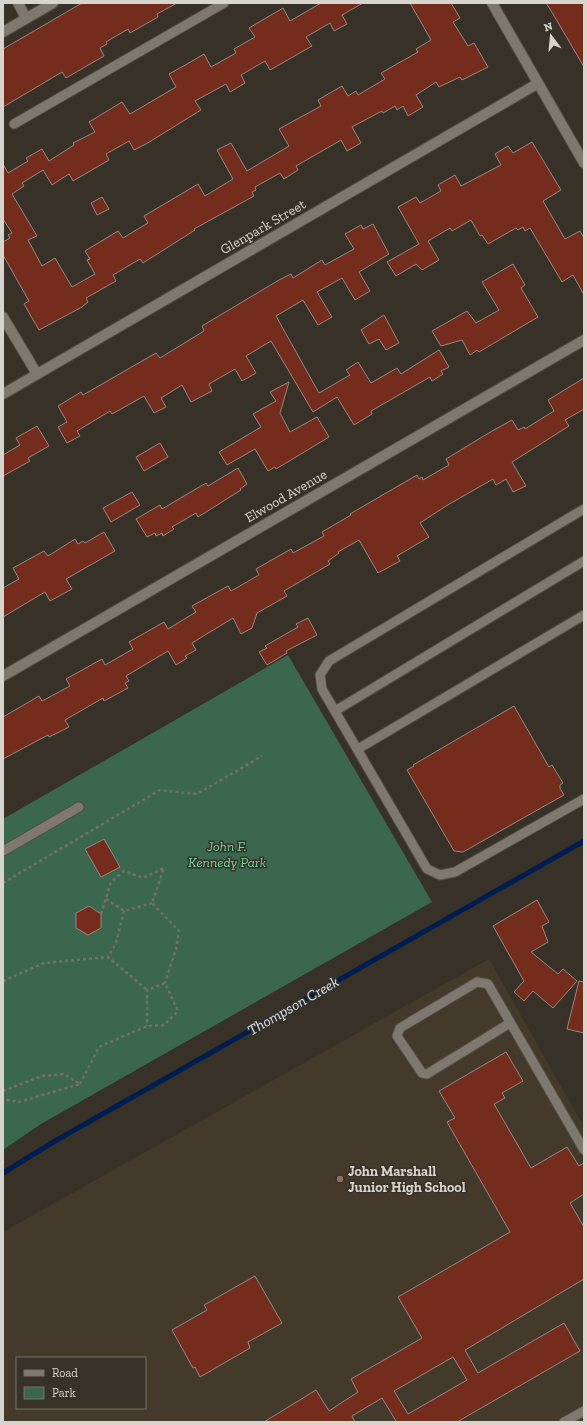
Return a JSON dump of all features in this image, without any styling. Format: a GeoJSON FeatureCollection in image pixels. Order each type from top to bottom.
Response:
{"type":"FeatureCollection","features":[{"type":"Feature","properties":{"kind":"street"},"geometry":{"type":"LineString","coordinates":[[18,3],[26,18]]}},
{"type":"Feature","properties":{"kind":"street"},"geometry":{"type":"LineString","coordinates":[[3,32],[53,3]]}},
{"type":"Feature","properties":{"kind":"street"},"geometry":{"type":"LineString","coordinates":[[492,3],[537,84],[584,163]]}},
{"type":"Feature","properties":{"kind":"street","name":"Glenpark Street"},"geometry":{"type":"LineString","coordinates":[[3,394],[537,84]]}},
{"type":"Feature","properties":{"kind":"street"},"geometry":{"type":"LineString","coordinates":[[3,317],[37,374]]}},
{"type":"Feature","properties":{"kind":"street","name":"Elwood Avenue"},"geometry":{"type":"LineString","coordinates":[[3,676],[584,340]]}},
{"type":"Feature","properties":{"kind":"lane"},"geometry":{"type":"LineString","coordinates":[[14,124],[224,3]]}},
{"type":"Feature","properties":{"kind":"lane"},"geometry":{"type":"LineString","coordinates":[[584,509],[329,661],[320,674],[322,689],[428,868],[440,875],[455,872],[584,799]]}},
{"type":"Feature","properties":{"kind":"lane"},"geometry":{"type":"LineString","coordinates":[[335,711],[584,561]]}},
{"type":"Feature","properties":{"kind":"lane"},"geometry":{"type":"LineString","coordinates":[[358,749],[584,616]]}},
{"type":"Feature","properties":{"kind":"lane"},"geometry":{"type":"LineString","coordinates":[[3,851],[79,807]]}},
{"type":"Feature","properties":{"kind":"lane"},"geometry":{"type":"LineString","coordinates":[[510,1023],[427,1074],[422,1073],[397,1036],[400,1028],[477,982],[488,984],[584,1150]]}},
{"type":"Feature","properties":{"kind":"lane"},"geometry":{"type":"LineString","coordinates":[[564,1422],[584,1411]]}},
{"type":"Feature","properties":{"kind":"path"},"geometry":{"type":"LineString","coordinates":[[3,883],[160,790],[197,794],[262,756]]}},
{"type":"Feature","properties":{"kind":"path"},"geometry":{"type":"LineString","coordinates":[[101,914],[111,882],[124,871],[143,878],[164,868],[152,903]]}},
{"type":"Feature","properties":{"kind":"path"},"geometry":{"type":"LineString","coordinates":[[106,899],[124,911],[152,903]]}},
{"type":"Feature","properties":{"kind":"path"},"geometry":{"type":"LineString","coordinates":[[3,1099],[19,1102],[80,1084],[99,1047],[147,1026],[164,1025],[178,1011],[165,983],[176,949],[179,931],[152,903]]}},
{"type":"Feature","properties":{"kind":"path"},"geometry":{"type":"LineString","coordinates":[[108,957],[116,943],[124,911]]}},
{"type":"Feature","properties":{"kind":"path"},"geometry":{"type":"LineString","coordinates":[[3,981],[44,963],[108,957],[147,990],[147,1026]]}},
{"type":"Feature","properties":{"kind":"path"},"geometry":{"type":"LineString","coordinates":[[147,990],[165,983]]}},
{"type":"Feature","properties":{"kind":"path"},"geometry":{"type":"LineString","coordinates":[[3,1091],[42,1076],[64,1074],[80,1084]]}},
{"type":"Feature","properties":{"kind":"shaded area","name":"John Marshall Junior High School"},"geometry":{"type":"Polygon","coordinates":[[[489,959],[584,1127],[584,1422],[3,1422],[3,1232],[489,959]]]}},
{"type":"Feature","properties":{"kind":"green space","name":"John F. Kennedy Park"},"geometry":{"type":"Polygon","coordinates":[[[288,655],[432,902],[41,1124],[3,1150],[3,819],[288,655]]]}},
{"type":"Feature","properties":{"kind":"building"},"geometry":{"type":"Polygon","coordinates":[[[82,3],[177,3],[157,14],[158,17],[130,33],[128,29],[106,42],[107,44],[100,48],[104,56],[66,78],[62,72],[3,107],[3,49],[82,3]]]}},
{"type":"Feature","properties":{"kind":"building"},"geometry":{"type":"Polygon","coordinates":[[[321,3],[363,3],[342,15],[347,24],[334,31],[330,23],[306,37],[312,46],[270,70],[265,61],[241,75],[245,83],[230,92],[226,84],[195,101],[201,110],[146,144],[134,150],[129,141],[106,154],[109,160],[73,181],[69,174],[52,185],[43,170],[22,183],[24,186],[12,194],[37,236],[28,240],[42,266],[55,258],[72,287],[95,274],[87,260],[90,259],[85,251],[118,231],[123,238],[148,223],[144,216],[198,184],[205,196],[233,179],[217,150],[231,143],[247,171],[289,146],[279,129],[321,106],[318,100],[342,86],[348,96],[356,91],[358,95],[385,79],[381,73],[418,52],[416,49],[431,40],[410,3],[451,3],[460,18],[453,22],[468,46],[474,43],[488,67],[462,80],[460,77],[439,87],[436,82],[416,95],[423,107],[408,116],[403,106],[397,110],[395,106],[383,113],[382,111],[352,127],[361,143],[347,151],[341,140],[296,166],[298,170],[284,179],[280,173],[255,187],[256,190],[252,192],[254,196],[194,229],[195,230],[143,263],[140,259],[113,275],[116,281],[86,298],[88,302],[82,307],[39,330],[24,304],[29,301],[3,255],[3,242],[10,238],[8,235],[12,233],[3,219],[3,164],[8,173],[28,161],[26,158],[42,149],[49,161],[74,145],[73,143],[95,132],[89,122],[122,102],[130,114],[176,87],[169,74],[204,54],[211,67],[236,53],[234,49],[255,37],[249,28],[283,8],[290,21],[321,3]]]}},
{"type":"Feature","properties":{"kind":"building"},"geometry":{"type":"Polygon","coordinates":[[[546,3],[584,3],[584,67],[553,14],[546,3]]]}},
{"type":"Feature","properties":{"kind":"building"},"geometry":{"type":"Polygon","coordinates":[[[532,142],[561,190],[543,201],[565,239],[580,231],[584,238],[584,295],[573,275],[562,282],[530,228],[525,231],[523,227],[518,230],[516,228],[488,244],[482,235],[480,236],[471,220],[452,231],[450,228],[428,241],[439,260],[422,270],[416,264],[396,276],[387,262],[419,244],[398,207],[416,197],[420,203],[441,191],[438,185],[455,175],[461,186],[501,165],[495,154],[508,146],[513,153],[532,142]]]}},
{"type":"Feature","properties":{"kind":"building"},"geometry":{"type":"Polygon","coordinates":[[[102,197],[109,209],[97,215],[91,203],[102,197]]]}},
{"type":"Feature","properties":{"kind":"building"},"geometry":{"type":"Polygon","coordinates":[[[373,224],[389,254],[359,272],[370,291],[355,300],[342,278],[317,292],[332,317],[318,325],[303,300],[276,316],[319,393],[350,375],[346,370],[358,362],[371,383],[397,368],[401,374],[439,350],[449,367],[441,371],[443,374],[432,381],[430,377],[371,411],[372,414],[354,425],[337,397],[313,412],[271,341],[246,356],[256,373],[242,381],[235,369],[209,384],[212,391],[191,402],[182,385],[161,398],[166,407],[154,413],[144,396],[112,414],[110,411],[77,431],[80,436],[67,443],[58,427],[67,422],[58,406],[81,392],[83,395],[156,353],[160,358],[204,331],[202,326],[279,280],[291,274],[293,278],[322,260],[325,265],[354,249],[345,234],[361,225],[363,229],[373,224]]]}},
{"type":"Feature","properties":{"kind":"building"},"geometry":{"type":"Polygon","coordinates":[[[513,264],[525,285],[521,288],[538,317],[479,352],[477,350],[470,355],[462,340],[441,346],[432,331],[467,311],[476,323],[499,310],[482,282],[513,264]]]}},
{"type":"Feature","properties":{"kind":"building"},"geometry":{"type":"Polygon","coordinates":[[[384,315],[399,343],[386,350],[379,339],[369,344],[361,330],[384,315]]]}},
{"type":"Feature","properties":{"kind":"building"},"geometry":{"type":"Polygon","coordinates":[[[584,378],[584,409],[565,420],[569,426],[512,462],[526,486],[513,492],[506,479],[496,485],[493,479],[446,506],[420,523],[429,537],[397,556],[400,561],[378,573],[359,540],[338,552],[339,553],[328,561],[330,564],[284,591],[287,596],[257,613],[252,628],[241,634],[233,618],[192,643],[196,650],[185,656],[187,658],[176,665],[168,651],[126,676],[129,681],[125,683],[128,688],[104,701],[103,698],[65,720],[69,727],[49,737],[48,735],[3,759],[3,717],[39,696],[42,701],[70,686],[66,679],[102,659],[105,665],[133,649],[129,642],[164,622],[168,629],[196,612],[192,606],[228,586],[231,591],[259,575],[256,569],[291,549],[293,553],[324,536],[322,532],[417,475],[419,479],[422,477],[423,480],[449,465],[446,459],[492,431],[512,420],[518,430],[524,427],[525,429],[554,411],[548,400],[584,378]]]}},
{"type":"Feature","properties":{"kind":"building"},"geometry":{"type":"Polygon","coordinates":[[[289,382],[280,413],[290,432],[317,417],[329,437],[276,469],[275,467],[268,471],[255,449],[227,465],[219,452],[261,427],[253,414],[276,401],[270,392],[289,382]]]}},
{"type":"Feature","properties":{"kind":"building"},"geometry":{"type":"Polygon","coordinates":[[[37,426],[49,446],[28,458],[30,461],[3,476],[3,455],[20,445],[16,438],[37,426]]]}},
{"type":"Feature","properties":{"kind":"building"},"geometry":{"type":"Polygon","coordinates":[[[160,443],[168,457],[144,471],[136,457],[160,443]]]}},
{"type":"Feature","properties":{"kind":"building"},"geometry":{"type":"Polygon","coordinates":[[[238,468],[247,484],[240,489],[241,490],[198,517],[196,513],[172,527],[174,529],[163,536],[162,533],[156,536],[155,533],[147,537],[136,519],[160,505],[162,509],[206,483],[208,486],[238,468]]]}},
{"type":"Feature","properties":{"kind":"building"},"geometry":{"type":"Polygon","coordinates":[[[132,492],[140,505],[111,522],[103,508],[132,492]]]}},
{"type":"Feature","properties":{"kind":"building"},"geometry":{"type":"Polygon","coordinates":[[[104,532],[115,551],[66,579],[72,589],[50,601],[45,592],[3,617],[3,588],[19,579],[13,568],[44,551],[48,556],[75,539],[78,544],[83,541],[85,543],[104,532]]]}},
{"type":"Feature","properties":{"kind":"building"},"geometry":{"type":"Polygon","coordinates":[[[308,618],[317,635],[286,651],[287,653],[267,665],[259,652],[267,648],[265,646],[298,627],[296,624],[308,618]]]}},
{"type":"Feature","properties":{"kind":"building"},"geometry":{"type":"Polygon","coordinates":[[[514,706],[549,767],[552,765],[563,783],[560,785],[560,788],[564,795],[463,852],[454,851],[407,770],[414,766],[413,765],[514,706]]]}},
{"type":"Feature","properties":{"kind":"building"},"geometry":{"type":"Polygon","coordinates":[[[104,839],[120,867],[101,877],[85,849],[104,839]]]}},
{"type":"Feature","properties":{"kind":"building"},"geometry":{"type":"Polygon","coordinates":[[[537,900],[549,922],[542,926],[548,942],[531,952],[558,974],[563,969],[577,981],[553,1008],[533,991],[524,1001],[514,992],[524,981],[493,926],[537,900]]]}},
{"type":"Feature","properties":{"kind":"building"},"geometry":{"type":"Polygon","coordinates":[[[89,906],[101,914],[101,928],[88,935],[76,928],[76,913],[89,906]]]}},
{"type":"Feature","properties":{"kind":"building"},"geometry":{"type":"Polygon","coordinates":[[[579,981],[584,982],[584,1033],[567,1029],[579,981]]]}},
{"type":"Feature","properties":{"kind":"building"},"geometry":{"type":"Polygon","coordinates":[[[506,1052],[523,1081],[502,1093],[505,1098],[494,1104],[531,1168],[567,1147],[579,1166],[584,1163],[584,1194],[570,1203],[584,1227],[584,1279],[465,1350],[478,1373],[564,1323],[580,1351],[457,1422],[394,1422],[396,1421],[382,1398],[352,1416],[355,1422],[264,1422],[316,1390],[329,1411],[358,1392],[351,1379],[422,1338],[398,1297],[510,1232],[447,1122],[455,1118],[439,1091],[506,1052]],[[453,1357],[394,1391],[408,1414],[467,1380],[453,1357]]]}},
{"type":"Feature","properties":{"kind":"building"},"geometry":{"type":"Polygon","coordinates":[[[255,1276],[282,1323],[248,1342],[250,1348],[200,1377],[195,1367],[193,1368],[172,1330],[207,1310],[204,1305],[255,1276]]]}},
{"type":"Feature","properties":{"kind":"waterway","name":"Thompson Creek"},"geometry":{"type":"LineString","coordinates":[[3,1173],[55,1141],[584,841]]}},
{"type":"Feature","properties":{"kind":"place","name":"John Marshall Junior High School"},"geometry":{"type":"Point","coordinates":[340,1179]}}]}
